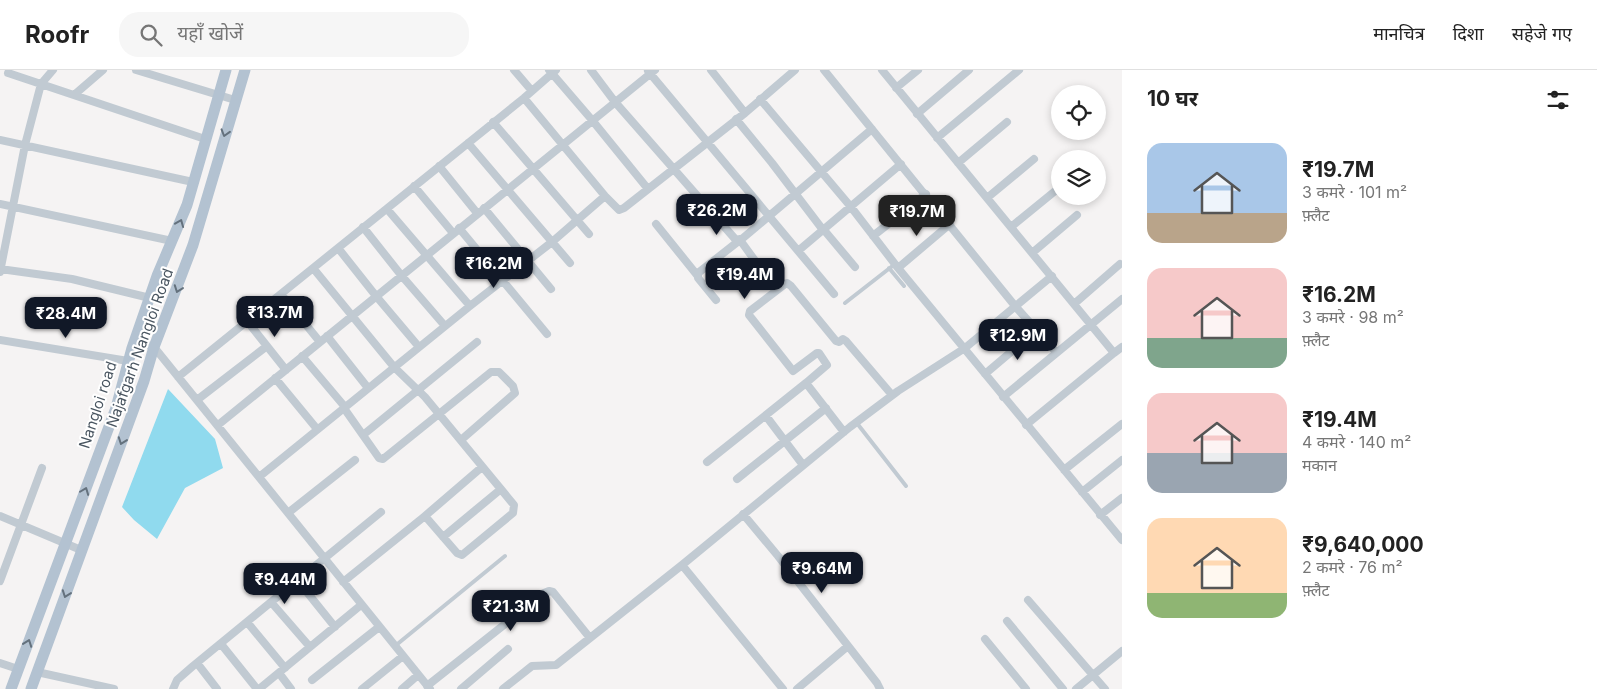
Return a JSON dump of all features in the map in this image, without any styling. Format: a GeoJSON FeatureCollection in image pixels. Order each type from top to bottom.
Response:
{"type":"FeatureCollection","features":[{"type":"Feature","properties":{"kind":"main road","name":"Nangloi road"},"geometry":{"type":"LineString","coordinates":[[11,689],[116,408],[134,341],[157,276],[187,205],[226,70]]}},
{"type":"Feature","properties":{"kind":"main road","name":"Najafgarh Nangloi Road"},"geometry":{"type":"LineString","coordinates":[[31,689],[144,381],[154,347],[193,245],[245,70]]}},
{"type":"Feature","properties":{"kind":"street"},"geometry":{"type":"LineString","coordinates":[[53,70],[41,84],[25,144],[0,270],[72,279],[150,298]]}},
{"type":"Feature","properties":{"kind":"street"},"geometry":{"type":"LineString","coordinates":[[74,95],[103,70]]}},
{"type":"Feature","properties":{"kind":"street"},"geometry":{"type":"LineString","coordinates":[[136,70],[235,100]]}},
{"type":"Feature","properties":{"kind":"street"},"geometry":{"type":"LineString","coordinates":[[514,70],[532,91]]}},
{"type":"Feature","properties":{"kind":"street"},"geometry":{"type":"LineString","coordinates":[[591,70],[615,102],[675,168],[723,226],[736,240],[740,240],[764,274]]}},
{"type":"Feature","properties":{"kind":"street"},"geometry":{"type":"LineString","coordinates":[[711,70],[745,113]]}},
{"type":"Feature","properties":{"kind":"street"},"geometry":{"type":"LineString","coordinates":[[524,98],[605,196],[616,208],[622,210],[745,113],[760,98],[795,70]]}},
{"type":"Feature","properties":{"kind":"street"},"geometry":{"type":"LineString","coordinates":[[824,70],[1015,306],[1056,352]]}},
{"type":"Feature","properties":{"kind":"street"},"geometry":{"type":"LineString","coordinates":[[882,70],[1114,353]]}},
{"type":"Feature","properties":{"kind":"street"},"geometry":{"type":"LineString","coordinates":[[896,88],[918,70]]}},
{"type":"Feature","properties":{"kind":"street"},"geometry":{"type":"LineString","coordinates":[[917,114],[969,70]]}},
{"type":"Feature","properties":{"kind":"street"},"geometry":{"type":"LineString","coordinates":[[937,138],[1019,70]]}},
{"type":"Feature","properties":{"kind":"street"},"geometry":{"type":"LineString","coordinates":[[178,377],[524,98],[552,71],[648,189]]}},
{"type":"Feature","properties":{"kind":"street"},"geometry":{"type":"LineString","coordinates":[[218,425],[651,71],[834,294]]}},
{"type":"Feature","properties":{"kind":"street"},"geometry":{"type":"LineString","coordinates":[[8,73],[205,139]]}},
{"type":"Feature","properties":{"kind":"street"},"geometry":{"type":"LineString","coordinates":[[760,98],[874,236],[894,267],[965,348],[984,374],[1122,540]]}},
{"type":"Feature","properties":{"kind":"street"},"geometry":{"type":"LineString","coordinates":[[736,119],[855,268]]}},
{"type":"Feature","properties":{"kind":"street"},"geometry":{"type":"LineString","coordinates":[[493,122],[589,234]]}},
{"type":"Feature","properties":{"kind":"street"},"geometry":{"type":"LineString","coordinates":[[958,163],[1007,122]]}},
{"type":"Feature","properties":{"kind":"street"},"geometry":{"type":"LineString","coordinates":[[697,275],[872,129]]}},
{"type":"Feature","properties":{"kind":"street"},"geometry":{"type":"LineString","coordinates":[[0,140],[193,182]]}},
{"type":"Feature","properties":{"kind":"street"},"geometry":{"type":"LineString","coordinates":[[468,143],[570,263]]}},
{"type":"Feature","properties":{"kind":"street"},"geometry":{"type":"LineString","coordinates":[[987,198],[1034,159]]}},
{"type":"Feature","properties":{"kind":"street"},"geometry":{"type":"LineString","coordinates":[[798,251],[901,164]]}},
{"type":"Feature","properties":{"kind":"street"},"geometry":{"type":"LineString","coordinates":[[439,166],[477,213]]}},
{"type":"Feature","properties":{"kind":"street"},"geometry":{"type":"LineString","coordinates":[[414,186],[503,281],[547,334]]}},
{"type":"Feature","properties":{"kind":"street"},"geometry":{"type":"LineString","coordinates":[[874,236],[926,194]]}},
{"type":"Feature","properties":{"kind":"street"},"geometry":{"type":"LineString","coordinates":[[1011,227],[1051,194]]}},
{"type":"Feature","properties":{"kind":"street"},"geometry":{"type":"LineString","coordinates":[[259,477],[552,242],[605,196]]}},
{"type":"Feature","properties":{"kind":"street"},"geometry":{"type":"LineString","coordinates":[[0,204],[172,241]]}},
{"type":"Feature","properties":{"kind":"street"},"geometry":{"type":"LineString","coordinates":[[484,208],[551,289]]}},
{"type":"Feature","properties":{"kind":"street"},"geometry":{"type":"LineString","coordinates":[[386,209],[470,306]]}},
{"type":"Feature","properties":{"kind":"street"},"geometry":{"type":"LineString","coordinates":[[1032,253],[1077,215]]}},
{"type":"Feature","properties":{"kind":"street"},"geometry":{"type":"LineString","coordinates":[[656,224],[716,300]]}},
{"type":"Feature","properties":{"kind":"street"},"geometry":{"type":"LineString","coordinates":[[894,267],[950,224]]}},
{"type":"Feature","properties":{"kind":"street"},"geometry":{"type":"LineString","coordinates":[[363,227],[445,326]]}},
{"type":"Feature","properties":{"kind":"street"},"geometry":{"type":"LineString","coordinates":[[338,248],[419,347]]}},
{"type":"Feature","properties":{"kind":"street"},"geometry":{"type":"LineString","coordinates":[[1074,304],[1120,264]]}},
{"type":"Feature","properties":{"kind":"street"},"geometry":{"type":"LineString","coordinates":[[313,268],[394,367],[419,391],[514,505],[513,513],[464,554],[458,554],[425,516]]}},
{"type":"Feature","properties":{"kind":"street"},"geometry":{"type":"LineString","coordinates":[[503,689],[532,666],[556,665],[682,565],[856,422],[892,395],[965,348],[1052,276]]}},
{"type":"Feature","properties":{"kind":"street"},"geometry":{"type":"LineString","coordinates":[[707,462],[827,365],[819,353],[817,353],[792,371],[748,313],[787,283],[836,341],[846,340],[892,395]]}},
{"type":"Feature","properties":{"kind":"street"},"geometry":{"type":"LineString","coordinates":[[281,294],[320,342]]}},
{"type":"Feature","properties":{"kind":"street"},"geometry":{"type":"LineString","coordinates":[[1003,396],[1122,299]]}},
{"type":"Feature","properties":{"kind":"street"},"geometry":{"type":"LineString","coordinates":[[248,321],[286,370]]}},
{"type":"Feature","properties":{"kind":"street"},"geometry":{"type":"LineString","coordinates":[[984,374],[1037,330]]}},
{"type":"Feature","properties":{"kind":"street"},"geometry":{"type":"LineString","coordinates":[[327,336],[368,388]]}},
{"type":"Feature","properties":{"kind":"street"},"geometry":{"type":"LineString","coordinates":[[0,340],[128,361]]}},
{"type":"Feature","properties":{"kind":"street"},"geometry":{"type":"LineString","coordinates":[[134,341],[154,347],[428,687],[544,592],[553,592],[590,638]]}},
{"type":"Feature","properties":{"kind":"street"},"geometry":{"type":"LineString","coordinates":[[363,435],[477,342]]}},
{"type":"Feature","properties":{"kind":"street"},"geometry":{"type":"LineString","coordinates":[[197,400],[267,346]]}},
{"type":"Feature","properties":{"kind":"street"},"geometry":{"type":"LineString","coordinates":[[1026,425],[1122,347]]}},
{"type":"Feature","properties":{"kind":"street"},"geometry":{"type":"LineString","coordinates":[[302,356],[345,409],[380,458],[383,459],[491,372],[499,372],[515,389],[513,396],[461,440]]}},
{"type":"Feature","properties":{"kind":"street"},"geometry":{"type":"LineString","coordinates":[[275,378],[317,429]]}},
{"type":"Feature","properties":{"kind":"street"},"geometry":{"type":"LineString","coordinates":[[806,383],[844,432]]}},
{"type":"Feature","properties":{"kind":"street"},"geometry":{"type":"LineString","coordinates":[[737,479],[826,408]]}},
{"type":"Feature","properties":{"kind":"street"},"geometry":{"type":"LineString","coordinates":[[766,416],[803,465]]}},
{"type":"Feature","properties":{"kind":"street"},"geometry":{"type":"LineString","coordinates":[[1064,470],[1122,424]]}},
{"type":"Feature","properties":{"kind":"street"},"geometry":{"type":"LineString","coordinates":[[288,513],[355,460]]}},
{"type":"Feature","properties":{"kind":"street"},"geometry":{"type":"LineString","coordinates":[[1082,492],[1122,460]]}},
{"type":"Feature","properties":{"kind":"street"},"geometry":{"type":"LineString","coordinates":[[343,582],[482,467]]}},
{"type":"Feature","properties":{"kind":"street"},"geometry":{"type":"LineString","coordinates":[[0,582],[42,468]]}},
{"type":"Feature","properties":{"kind":"street"},"geometry":{"type":"LineString","coordinates":[[443,537],[501,489]]}},
{"type":"Feature","properties":{"kind":"street"},"geometry":{"type":"LineString","coordinates":[[1100,514],[1122,498]]}},
{"type":"Feature","properties":{"kind":"street"},"geometry":{"type":"LineString","coordinates":[[173,689],[178,680],[197,663],[381,512]]}},
{"type":"Feature","properties":{"kind":"street"},"geometry":{"type":"LineString","coordinates":[[743,514],[778,556],[880,689]]}},
{"type":"Feature","properties":{"kind":"street"},"geometry":{"type":"LineString","coordinates":[[0,516],[81,550]]}},
{"type":"Feature","properties":{"kind":"street"},"geometry":{"type":"LineString","coordinates":[[1114,531],[1122,524]]}},
{"type":"Feature","properties":{"kind":"street"},"geometry":{"type":"LineString","coordinates":[[682,565],[784,689]]}},
{"type":"Feature","properties":{"kind":"street"},"geometry":{"type":"LineString","coordinates":[[298,581],[335,627]]}},
{"type":"Feature","properties":{"kind":"street"},"geometry":{"type":"LineString","coordinates":[[1028,600],[1105,689]]}},
{"type":"Feature","properties":{"kind":"street"},"geometry":{"type":"LineString","coordinates":[[271,602],[310,647]]}},
{"type":"Feature","properties":{"kind":"street"},"geometry":{"type":"LineString","coordinates":[[221,644],[258,689],[362,605]]}},
{"type":"Feature","properties":{"kind":"street"},"geometry":{"type":"LineString","coordinates":[[1007,621],[1063,689]]}},
{"type":"Feature","properties":{"kind":"street"},"geometry":{"type":"LineString","coordinates":[[247,622],[282,671],[291,689]]}},
{"type":"Feature","properties":{"kind":"street"},"geometry":{"type":"LineString","coordinates":[[312,680],[379,627]]}},
{"type":"Feature","properties":{"kind":"street"},"geometry":{"type":"LineString","coordinates":[[985,639],[1026,689]]}},
{"type":"Feature","properties":{"kind":"street"},"geometry":{"type":"LineString","coordinates":[[797,689],[848,646]]}},
{"type":"Feature","properties":{"kind":"street"},"geometry":{"type":"LineString","coordinates":[[460,689],[508,649]]}},
{"type":"Feature","properties":{"kind":"street"},"geometry":{"type":"LineString","coordinates":[[1076,689],[1122,651]]}},
{"type":"Feature","properties":{"kind":"street"},"geometry":{"type":"LineString","coordinates":[[362,689],[403,656]]}},
{"type":"Feature","properties":{"kind":"street"},"geometry":{"type":"LineString","coordinates":[[0,663],[18,669]]}},
{"type":"Feature","properties":{"kind":"street"},"geometry":{"type":"LineString","coordinates":[[197,663],[217,689]]}},
{"type":"Feature","properties":{"kind":"street"},"geometry":{"type":"LineString","coordinates":[[38,672],[114,689]]}},
{"type":"Feature","properties":{"kind":"street"},"geometry":{"type":"LineString","coordinates":[[402,689],[418,675]]}},
{"type":"Feature","properties":{"kind":"lane"},"geometry":{"type":"LineString","coordinates":[[845,303],[894,267],[904,286]]}},
{"type":"Feature","properties":{"kind":"lane"},"geometry":{"type":"LineString","coordinates":[[856,422],[906,486]]}},
{"type":"Feature","properties":{"kind":"lane"},"geometry":{"type":"LineString","coordinates":[[395,646],[505,556]]}},
{"type":"Feature","properties":{"kind":"water"},"geometry":{"type":"Polygon","coordinates":[[[168,389],[215,439],[223,468],[185,488],[157,539],[122,507],[168,389]]]}}]}
